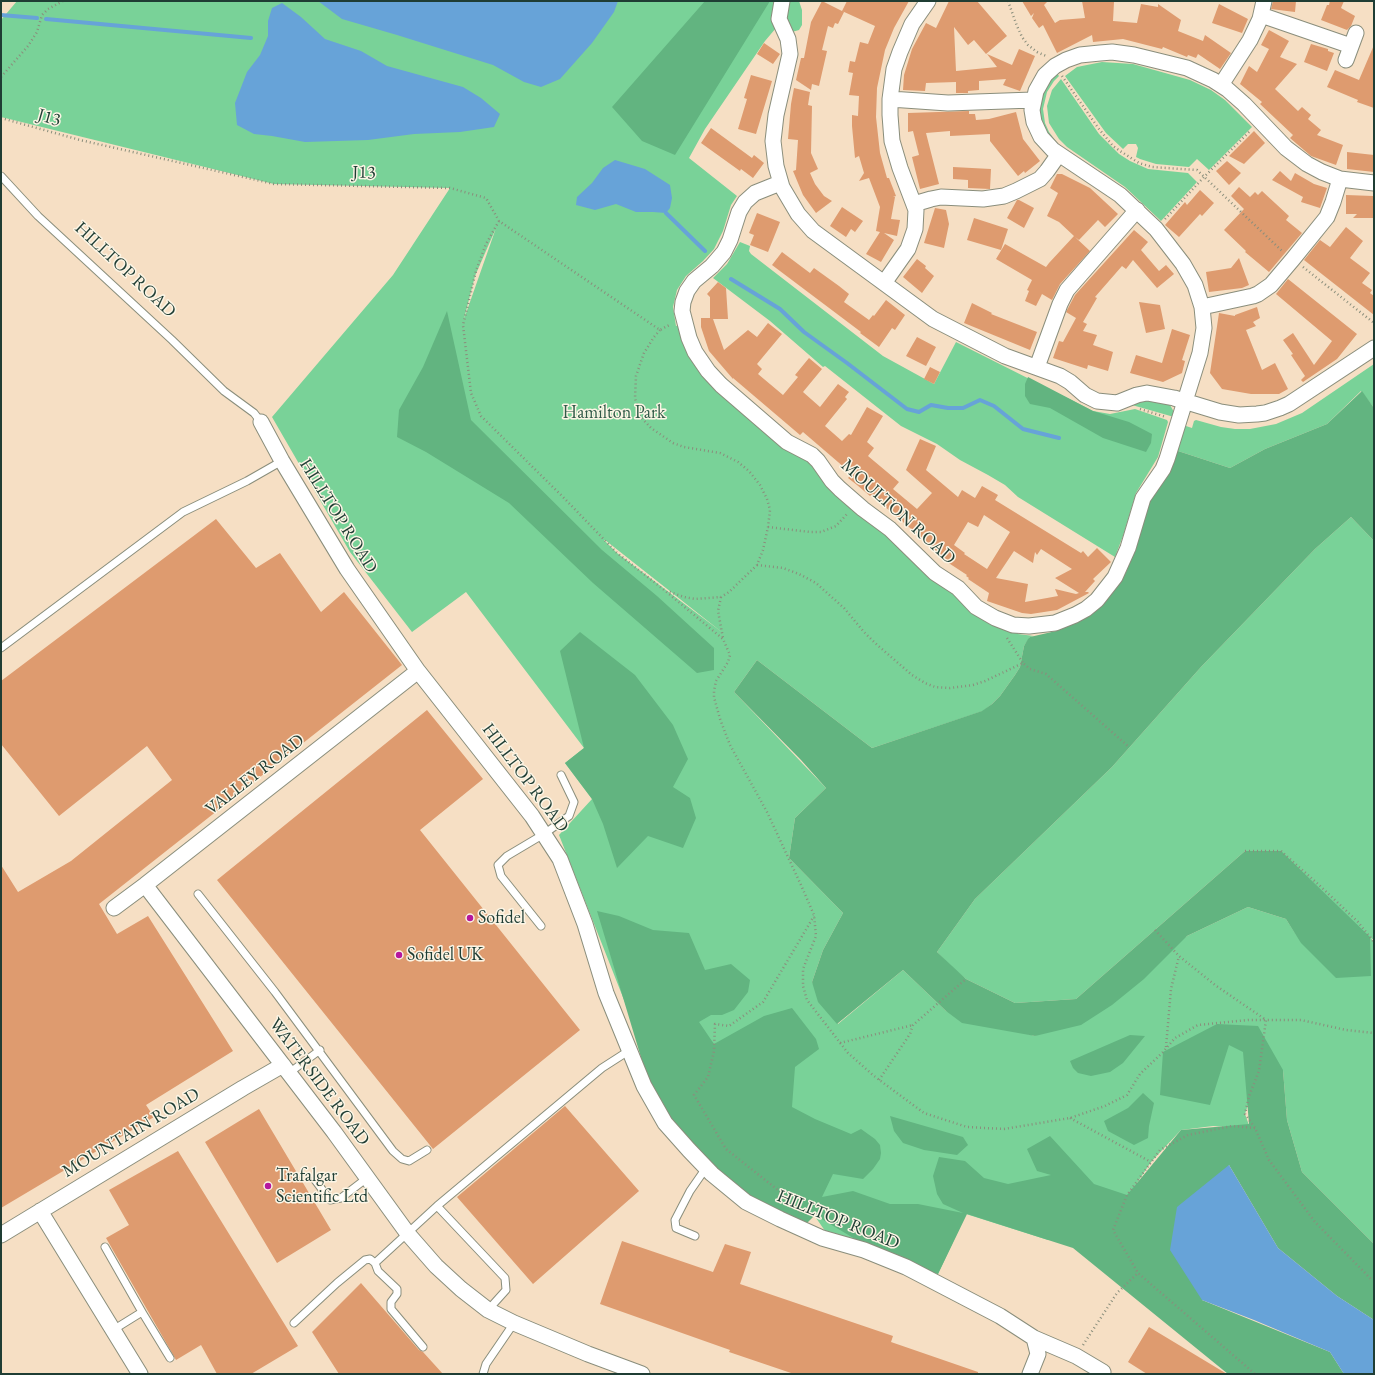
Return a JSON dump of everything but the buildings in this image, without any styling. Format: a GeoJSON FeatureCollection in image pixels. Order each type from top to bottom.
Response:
{"type":"FeatureCollection","features":[{"type":"Feature","properties":{"kind":"street"},"geometry":{"type":"LineString","coordinates":[[782,1],[779,19],[788,39],[790,48],[776,116],[774,134],[774,152],[780,183],[796,210],[813,231],[937,322],[998,353],[1060,376],[1070,382],[1088,398],[1103,402],[1117,403],[1137,395],[1147,393],[1185,401],[1220,412],[1239,415],[1257,414],[1289,404],[1374,348]]}},
{"type":"Feature","properties":{"kind":"street"},"geometry":{"type":"LineString","coordinates":[[884,283],[904,257],[911,243],[916,224],[916,210],[894,149],[890,123],[890,99],[894,69],[912,24],[928,1]]}},
{"type":"Feature","properties":{"kind":"street"},"geometry":{"type":"LineString","coordinates":[[1221,85],[1254,32],[1262,8],[1331,38],[1354,40],[1346,60]]}},
{"type":"Feature","properties":{"kind":"street"},"geometry":{"type":"LineString","coordinates":[[890,99],[948,103],[1033,100],[1041,81],[1049,70],[1066,60],[1100,53],[1122,53],[1187,68],[1221,85],[1244,104],[1282,145],[1299,159],[1322,172],[1340,179],[1374,183]]}},
{"type":"Feature","properties":{"kind":"street","name":"MOULTON ROAD"},"geometry":{"type":"LineString","coordinates":[[780,183],[755,193],[745,202],[739,212],[730,240],[724,252],[712,266],[694,281],[687,291],[682,307],[689,338],[695,352],[712,376],[783,439],[812,455],[832,481],[857,504],[890,529],[935,573],[958,588],[976,607],[991,616],[1018,626],[1046,625],[1062,621],[1086,609],[1102,594],[1115,577],[1133,535],[1143,498],[1165,465],[1203,340],[1204,323],[1198,291],[1191,275],[1156,229],[1112,188],[1059,154],[1044,141],[1036,128],[1032,110],[1033,100]]}},
{"type":"Feature","properties":{"kind":"street"},"geometry":{"type":"LineString","coordinates":[[914,204],[931,198],[941,197],[983,199],[1004,196],[1040,179],[1059,154]]}},
{"type":"Feature","properties":{"kind":"street"},"geometry":{"type":"LineString","coordinates":[[1202,307],[1258,294],[1271,285],[1327,217],[1340,179]]}},
{"type":"Feature","properties":{"kind":"street"},"geometry":{"type":"LineString","coordinates":[[1037,368],[1060,304],[1067,290],[1137,210]]}},
{"type":"Feature","properties":{"kind":"street","name":"HILLTOP ROAD"},"geometry":{"type":"LineString","coordinates":[[261,422],[282,461],[347,569],[418,670],[524,805],[560,858],[585,924],[606,992],[644,1086],[665,1123],[706,1168],[746,1202],[822,1238],[864,1250],[906,1267],[1000,1316],[1034,1338],[1076,1356],[1105,1373]]}},
{"type":"Feature","properties":{"kind":"street","name":"VALLEY ROAD"},"geometry":{"type":"LineString","coordinates":[[114,908],[418,670]]}},
{"type":"Feature","properties":{"kind":"street","name":"WATERSIDE ROAD"},"geometry":{"type":"LineString","coordinates":[[145,885],[334,1132],[408,1234],[436,1266],[461,1289],[488,1310],[514,1323],[588,1354],[642,1374]]}},
{"type":"Feature","properties":{"kind":"street","name":"MOUNTAIN ROAD"},"geometry":{"type":"LineString","coordinates":[[1,1235],[243,1088],[286,1069]]}},
{"type":"Feature","properties":{"kind":"street"},"geometry":{"type":"LineString","coordinates":[[40,1211],[140,1374]]}},
{"type":"Feature","properties":{"kind":"street"},"geometry":{"type":"LineString","coordinates":[[1030,1374],[1038,1354],[1034,1338]]}},
{"type":"Feature","properties":{"kind":"lane","name":"HILLTOP ROAD"},"geometry":{"type":"LineString","coordinates":[[1,176],[38,216],[172,340],[224,391],[254,413],[261,422]]}},
{"type":"Feature","properties":{"kind":"lane"},"geometry":{"type":"LineString","coordinates":[[1,648],[183,512],[246,481],[282,461]]}},
{"type":"Feature","properties":{"kind":"lane"},"geometry":{"type":"LineString","coordinates":[[541,926],[500,876],[498,866],[507,856],[544,834],[569,816],[574,802],[561,775]]}},
{"type":"Feature","properties":{"kind":"lane"},"geometry":{"type":"LineString","coordinates":[[198,894],[276,992],[393,1151],[402,1159],[409,1161],[427,1150]]}},
{"type":"Feature","properties":{"kind":"lane"},"geometry":{"type":"LineString","coordinates":[[286,1069],[320,1050]]}},
{"type":"Feature","properties":{"kind":"lane"},"geometry":{"type":"LineString","coordinates":[[375,1263],[437,1206],[602,1068],[630,1050]]}},
{"type":"Feature","properties":{"kind":"lane"},"geometry":{"type":"LineString","coordinates":[[695,1236],[676,1228],[676,1220],[690,1191],[706,1168]]}},
{"type":"Feature","properties":{"kind":"lane"},"geometry":{"type":"LineString","coordinates":[[315,1180],[330,1200],[341,1198],[367,1178]]}},
{"type":"Feature","properties":{"kind":"lane"},"geometry":{"type":"LineString","coordinates":[[437,1206],[505,1278],[506,1290],[488,1310]]}},
{"type":"Feature","properties":{"kind":"lane"},"geometry":{"type":"LineString","coordinates":[[105,1247],[170,1358]]}},
{"type":"Feature","properties":{"kind":"lane"},"geometry":{"type":"LineString","coordinates":[[294,1323],[337,1283],[365,1260],[370,1259],[375,1263],[378,1271],[396,1289],[397,1294],[391,1302],[391,1310],[423,1347]]}},
{"type":"Feature","properties":{"kind":"lane"},"geometry":{"type":"LineString","coordinates":[[113,1330],[142,1312]]}},
{"type":"Feature","properties":{"kind":"lane"},"geometry":{"type":"LineString","coordinates":[[483,1374],[486,1364],[514,1323]]}},
{"type":"Feature","properties":{"kind":"path"},"geometry":{"type":"LineString","coordinates":[[1,77],[28,46],[37,32],[42,15],[48,9],[63,1]]}},
{"type":"Feature","properties":{"kind":"path"},"geometry":{"type":"LineString","coordinates":[[1008,1],[1016,26],[1022,37],[1033,48],[1049,57],[1099,129],[1113,146],[1124,154],[1143,164],[1170,169],[1197,170],[1256,228],[1293,260],[1374,323]]}},
{"type":"Feature","properties":{"kind":"path","name":"J13"},"geometry":{"type":"LineString","coordinates":[[1,118],[80,140],[274,184],[450,188],[486,198],[499,221],[660,330]]}},
{"type":"Feature","properties":{"kind":"path"},"geometry":{"type":"LineString","coordinates":[[1156,229],[1204,177],[1260,121]]}},
{"type":"Feature","properties":{"kind":"path"},"geometry":{"type":"LineString","coordinates":[[499,221],[486,244],[476,271],[463,325],[471,393],[481,416],[617,553],[723,639]]}},
{"type":"Feature","properties":{"kind":"path"},"geometry":{"type":"LineString","coordinates":[[663,589],[689,598],[721,597],[740,582],[757,565],[763,550],[770,510],[767,499],[756,479],[735,459],[720,453],[684,447],[674,443],[651,428],[640,416],[635,398],[636,376],[644,353],[660,330],[667,325],[684,320]]}},
{"type":"Feature","properties":{"kind":"path"},"geometry":{"type":"LineString","coordinates":[[768,527],[821,532],[836,526],[857,504]]}},
{"type":"Feature","properties":{"kind":"path"},"geometry":{"type":"LineString","coordinates":[[757,565],[783,568],[816,583],[844,608],[875,643],[912,675],[928,685],[950,688],[973,685],[1023,663]]}},
{"type":"Feature","properties":{"kind":"path"},"geometry":{"type":"LineString","coordinates":[[721,597],[718,611],[723,639],[730,655],[728,662],[716,681],[714,697],[720,720],[730,745],[767,812],[802,885],[814,915],[816,936],[803,969],[803,986],[807,1000],[848,1053],[879,1080],[924,1113],[967,1127],[1004,1130],[1070,1118],[1106,1106],[1126,1095],[1140,1074],[1175,1038],[1198,1025],[1222,1022],[1301,1020],[1346,1030],[1374,1033]]}},
{"type":"Feature","properties":{"kind":"path"},"geometry":{"type":"LineString","coordinates":[[1008,623],[1005,636],[1023,663],[1030,669],[1046,674],[1129,747]]}},
{"type":"Feature","properties":{"kind":"path"},"geometry":{"type":"LineString","coordinates":[[1245,851],[1281,851],[1358,922],[1374,941]]}},
{"type":"Feature","properties":{"kind":"path"},"geometry":{"type":"LineString","coordinates":[[804,1216],[788,1198],[726,1149],[694,1095],[708,1077],[714,1051],[715,1024],[729,1026],[763,1002],[814,915]]}},
{"type":"Feature","properties":{"kind":"path"},"geometry":{"type":"LineString","coordinates":[[1155,930],[1179,956],[1215,985],[1266,1020]]}},
{"type":"Feature","properties":{"kind":"path"},"geometry":{"type":"LineString","coordinates":[[1166,1048],[1171,989],[1179,956]]}},
{"type":"Feature","properties":{"kind":"path"},"geometry":{"type":"LineString","coordinates":[[840,1043],[913,1025],[966,979]]}},
{"type":"Feature","properties":{"kind":"path"},"geometry":{"type":"LineString","coordinates":[[1266,1020],[1259,1071],[1249,1096],[1245,1114],[1255,1128],[1268,1160],[1315,1222],[1371,1279],[1374,1280]]}},
{"type":"Feature","properties":{"kind":"path"},"geometry":{"type":"LineString","coordinates":[[879,1080],[910,1034],[913,1025]]}},
{"type":"Feature","properties":{"kind":"path"},"geometry":{"type":"LineString","coordinates":[[1070,1118],[1152,1162]]}},
{"type":"Feature","properties":{"kind":"path"},"geometry":{"type":"LineString","coordinates":[[1255,1128],[1232,1126],[1188,1135],[1160,1150],[1127,1195],[1113,1230],[1138,1273],[1255,1374]]}},
{"type":"Feature","properties":{"kind":"path"},"geometry":{"type":"LineString","coordinates":[[1076,1356],[1117,1293],[1138,1273]]}},
{"type":"Feature","properties":{"kind":"green space","name":"Hamilton Park"},"geometry":{"type":"Polygon","coordinates":[[[17,1],[776,1],[776,28],[765,41],[705,129],[689,158],[737,196],[731,205],[723,231],[714,249],[686,276],[677,290],[673,307],[676,326],[679,325],[684,342],[806,458],[824,481],[1018,631],[1018,634],[1034,636],[1030,637],[1024,646],[1020,667],[1015,675],[1000,696],[983,711],[872,748],[757,660],[734,692],[826,788],[795,818],[789,858],[843,913],[823,950],[812,982],[838,1024],[903,970],[946,1011],[1035,1036],[1187,936],[1248,907],[1286,919],[1298,938],[1245,851],[1076,999],[1015,1003],[966,979],[952,968],[937,952],[975,899],[1112,767],[1201,667],[1315,549],[1351,517],[1374,541],[1374,940],[1371,938],[1374,943],[1374,1244],[1302,1172],[1287,1120],[1283,1070],[1259,1071],[1245,1114],[1250,1128],[1213,1126],[1181,1130],[1151,1162],[1125,1201],[1048,1240],[966,1214],[938,1274],[832,1241],[814,1215],[639,1038],[559,835],[592,799],[565,763],[584,748],[466,592],[412,632],[350,552],[272,417],[393,275],[450,188],[274,184],[1,117],[1,20],[17,1]],[[496,228],[475,276],[464,319],[496,228]],[[605,540],[617,553],[723,633],[605,540]]]}},
{"type":"Feature","properties":{"kind":"green space"},"geometry":{"type":"Polygon","coordinates":[[[705,1],[770,1],[675,155],[642,141],[612,107],[705,1]]]}},
{"type":"Feature","properties":{"kind":"green space"},"geometry":{"type":"Polygon","coordinates":[[[789,1],[799,1],[802,10],[802,25],[799,30],[792,32],[786,21],[787,6],[789,1]]]}},
{"type":"Feature","properties":{"kind":"green space"},"geometry":{"type":"Polygon","coordinates":[[[1102,62],[1133,64],[1190,80],[1211,90],[1225,100],[1252,127],[1209,170],[1197,159],[1189,167],[1156,164],[1140,159],[1136,157],[1138,148],[1136,144],[1128,144],[1123,149],[1106,133],[1065,76],[1077,67],[1102,62]]]}},
{"type":"Feature","properties":{"kind":"green space"},"geometry":{"type":"Polygon","coordinates":[[[1056,72],[1059,76],[1047,92],[1043,109],[1045,123],[1049,132],[1058,144],[1057,145],[1043,127],[1039,109],[1044,88],[1056,72]]]}},
{"type":"Feature","properties":{"kind":"green space"},"geometry":{"type":"Polygon","coordinates":[[[1061,79],[1099,134],[1119,154],[1148,169],[1188,173],[1197,182],[1161,221],[1125,187],[1067,147],[1059,139],[1049,123],[1047,106],[1052,90],[1061,79]]]}},
{"type":"Feature","properties":{"kind":"green space"},"geometry":{"type":"Polygon","coordinates":[[[740,242],[750,246],[749,251],[751,254],[883,356],[934,384],[956,342],[1093,411],[1110,414],[1135,409],[1167,420],[1168,422],[1158,457],[1136,493],[1115,557],[1018,497],[1005,485],[960,460],[937,444],[901,426],[825,366],[823,367],[770,321],[713,278],[727,264],[740,242]]]}},
{"type":"Feature","properties":{"kind":"green space"},"geometry":{"type":"Polygon","coordinates":[[[447,311],[471,420],[602,550],[657,596],[714,648],[714,670],[697,673],[593,583],[509,503],[426,452],[397,437],[399,410],[423,367],[447,311]]]}},
{"type":"Feature","properties":{"kind":"green space"},"geometry":{"type":"Polygon","coordinates":[[[1374,364],[1374,408],[1361,391],[1327,424],[1265,449],[1230,468],[1175,450],[1183,425],[1192,428],[1194,421],[1196,420],[1235,429],[1250,429],[1276,424],[1302,413],[1374,364]]]}},
{"type":"Feature","properties":{"kind":"green space"},"geometry":{"type":"Polygon","coordinates":[[[1028,377],[1093,411],[1129,422],[1152,434],[1151,443],[1146,452],[1103,438],[1050,408],[1030,404],[1025,396],[1025,384],[1028,377]]]}},
{"type":"Feature","properties":{"kind":"green space"},"geometry":{"type":"Polygon","coordinates":[[[1362,391],[1374,408],[1374,541],[1351,517],[1315,549],[1201,667],[1112,767],[975,899],[937,952],[966,979],[1015,1003],[1076,999],[1245,851],[1281,851],[1370,937],[1371,976],[1336,978],[1301,943],[1286,919],[1248,907],[1187,936],[1144,979],[1112,1005],[1081,1025],[1035,1036],[962,1023],[946,1011],[903,970],[837,1024],[818,1002],[812,982],[823,950],[843,913],[789,858],[795,818],[826,788],[801,760],[734,692],[757,660],[872,748],[982,711],[1000,696],[1015,675],[1020,667],[1024,646],[1030,637],[1056,631],[1073,623],[1121,582],[1134,552],[1146,507],[1175,450],[1230,468],[1265,449],[1327,424],[1362,391]]]}},
{"type":"Feature","properties":{"kind":"green space"},"geometry":{"type":"Polygon","coordinates":[[[1146,400],[1170,405],[1174,412],[1174,417],[1132,405],[1146,400]]]}},
{"type":"Feature","properties":{"kind":"green space"},"geometry":{"type":"Polygon","coordinates":[[[580,632],[635,675],[673,725],[688,759],[673,787],[690,798],[696,818],[683,848],[648,836],[617,868],[603,824],[592,799],[565,763],[584,748],[560,651],[580,632]]]}},
{"type":"Feature","properties":{"kind":"green space"},"geometry":{"type":"Polygon","coordinates":[[[597,911],[619,916],[653,930],[689,933],[705,970],[731,964],[750,980],[748,992],[734,1010],[722,1015],[711,1015],[699,1022],[714,1044],[764,1016],[792,1008],[816,1039],[819,1049],[795,1067],[792,1107],[815,1119],[851,1134],[861,1129],[875,1139],[880,1145],[880,1159],[863,1179],[833,1174],[822,1197],[853,1191],[890,1204],[918,1204],[963,1213],[943,1204],[937,1194],[933,1176],[939,1157],[965,1161],[984,1178],[1008,1184],[1051,1175],[1037,1171],[1027,1149],[1050,1136],[1094,1184],[1127,1195],[1181,1130],[1249,1124],[1243,1052],[1229,1045],[1210,1105],[1160,1095],[1163,1052],[1217,1024],[1258,1026],[1283,1070],[1287,1120],[1302,1172],[1374,1244],[1374,1320],[1337,1296],[1278,1248],[1229,1165],[1202,1300],[1330,1352],[1344,1374],[1228,1374],[1073,1248],[967,1214],[938,1274],[895,1263],[815,1215],[801,1229],[719,1180],[655,1104],[597,911]]]}},
{"type":"Feature","properties":{"kind":"green space"},"geometry":{"type":"Polygon","coordinates":[[[1130,1035],[1145,1036],[1123,1063],[1110,1072],[1091,1076],[1078,1073],[1073,1068],[1070,1061],[1130,1035]]]}},
{"type":"Feature","properties":{"kind":"green space"},"geometry":{"type":"Polygon","coordinates":[[[1143,1093],[1154,1103],[1148,1138],[1134,1145],[1108,1131],[1104,1121],[1128,1108],[1143,1093]]]}},
{"type":"Feature","properties":{"kind":"green space"},"geometry":{"type":"Polygon","coordinates":[[[890,1116],[963,1137],[968,1145],[957,1155],[924,1150],[903,1143],[894,1131],[890,1116]]]}},
{"type":"Feature","properties":{"kind":"water"},"geometry":{"type":"Polygon","coordinates":[[[318,1],[618,1],[614,12],[592,43],[560,79],[541,87],[524,82],[493,65],[342,19],[318,1]]]}},
{"type":"Feature","properties":{"kind":"water"},"geometry":{"type":"Polygon","coordinates":[[[282,3],[301,17],[325,39],[361,51],[387,66],[463,87],[481,98],[500,114],[494,127],[460,132],[414,134],[368,140],[305,142],[254,134],[237,125],[235,103],[247,72],[260,55],[268,36],[268,21],[272,8],[282,3]]]}},
{"type":"Feature","properties":{"kind":"water"},"geometry":{"type":"Polygon","coordinates":[[[615,160],[645,169],[670,185],[672,198],[670,208],[666,213],[636,212],[616,204],[595,210],[576,205],[577,197],[592,183],[603,168],[615,160]]]}},
{"type":"Feature","properties":{"kind":"water"},"geometry":{"type":"Polygon","coordinates":[[[1229,1165],[1278,1248],[1337,1296],[1374,1320],[1374,1374],[1344,1374],[1330,1352],[1202,1300],[1170,1250],[1177,1207],[1229,1165]]]}},
{"type":"Feature","properties":{"kind":"waterway"},"geometry":{"type":"LineString","coordinates":[[1,15],[37,18]]}},
{"type":"Feature","properties":{"kind":"waterway"},"geometry":{"type":"LineString","coordinates":[[46,19],[251,38]]}},
{"type":"Feature","properties":{"kind":"waterway"},"geometry":{"type":"LineString","coordinates":[[666,213],[705,251]]}},
{"type":"Feature","properties":{"kind":"waterway"},"geometry":{"type":"LineString","coordinates":[[731,279],[780,309],[804,332],[907,409],[919,412],[931,405],[948,408],[963,408],[980,400],[994,406],[1023,429],[1059,438]]}},
{"type":"Feature","properties":{"kind":"place","name":"Sofidel"},"geometry":{"type":"Point","coordinates":[470,918]}},
{"type":"Feature","properties":{"kind":"place","name":"Sofidel UK"},"geometry":{"type":"Point","coordinates":[399,955]}},
{"type":"Feature","properties":{"kind":"place","name":"Trafalgar Scientific Ltd"},"geometry":{"type":"Point","coordinates":[268,1186]}}]}
